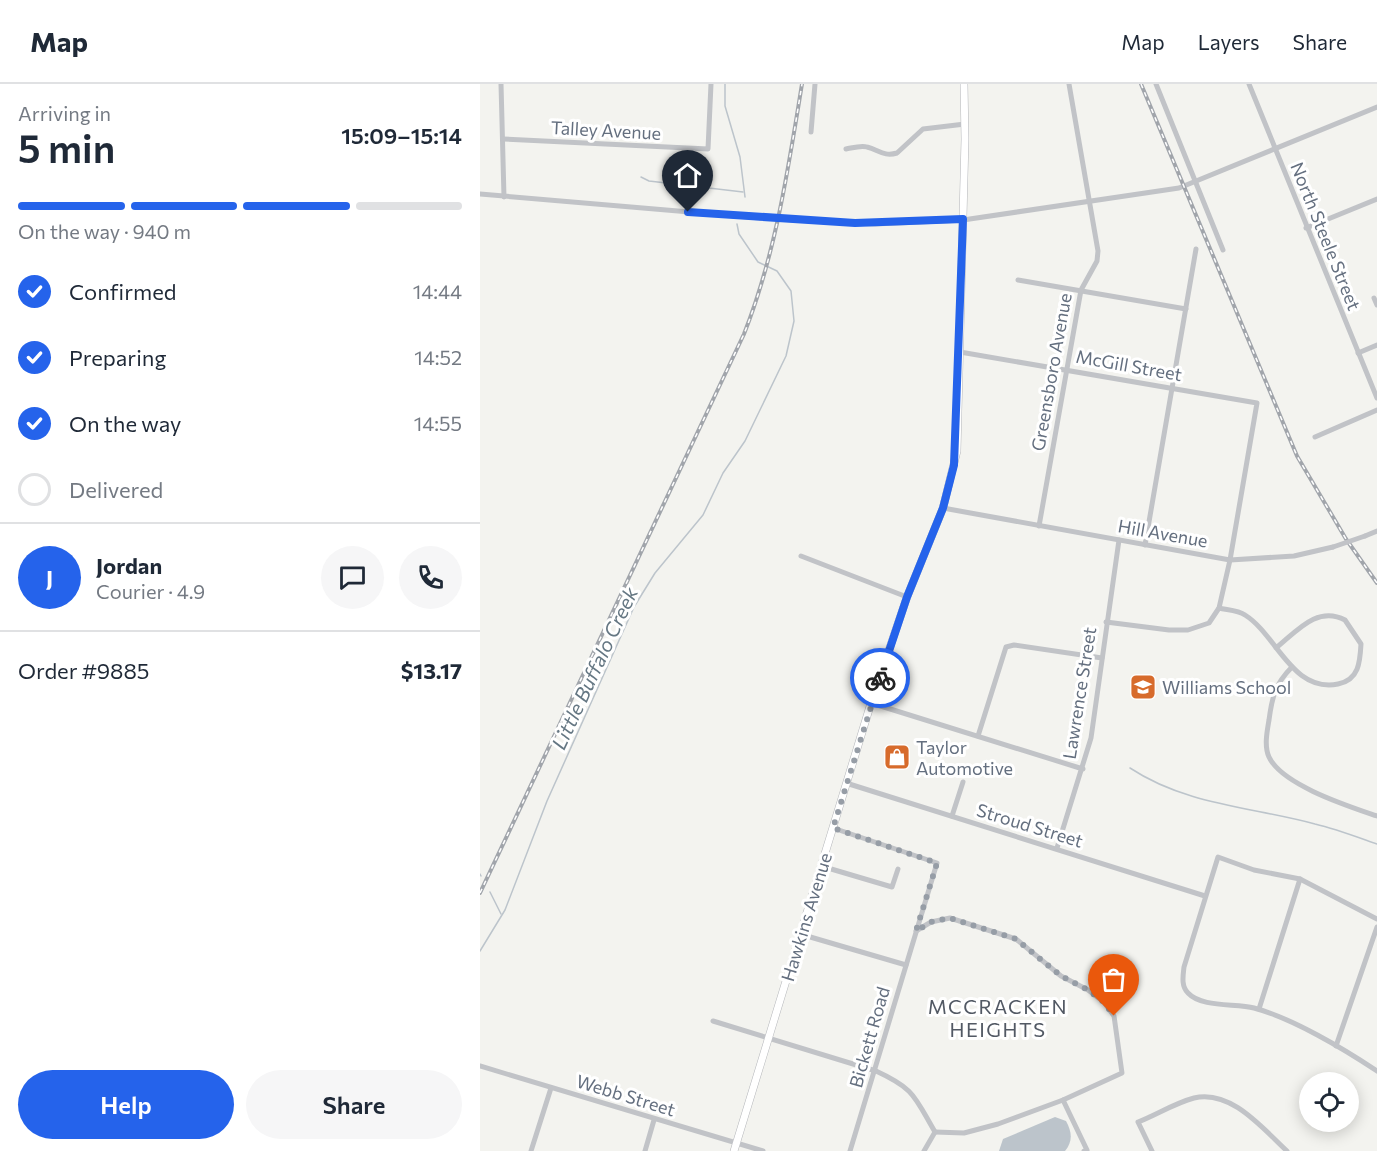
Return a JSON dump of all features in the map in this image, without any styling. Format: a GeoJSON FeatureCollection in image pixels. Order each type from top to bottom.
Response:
{"type":"FeatureCollection","features":[{"type":"Feature","properties":{"kind":"main road","name":"Hawkins Avenue"},"geometry":{"type":"LineString","coordinates":[[735,1147],[846,783],[907,597],[943,508],[957,451],[964,84]]}},
{"type":"Feature","properties":{"kind":"street"},"geometry":{"type":"LineString","coordinates":[[501,84],[504,197]]}},
{"type":"Feature","properties":{"kind":"street","name":"Talley Avenue"},"geometry":{"type":"LineString","coordinates":[[502,139],[708,149],[711,84]]}},
{"type":"Feature","properties":{"kind":"street"},"geometry":{"type":"LineString","coordinates":[[811,132],[815,84]]}},
{"type":"Feature","properties":{"kind":"street","name":"Greensboro Avenue"},"geometry":{"type":"LineString","coordinates":[[1039,526],[1081,290],[1097,261],[1098,251],[1068,84]]}},
{"type":"Feature","properties":{"kind":"street"},"geometry":{"type":"LineString","coordinates":[[1156,84],[1223,250]]}},
{"type":"Feature","properties":{"kind":"street","name":"North Steele Street"},"geometry":{"type":"LineString","coordinates":[[1249,84],[1305,228],[1377,398]]}},
{"type":"Feature","properties":{"kind":"street"},"geometry":{"type":"LineString","coordinates":[[480,194],[795,220],[874,224],[963,219],[1163,191],[1197,183],[1377,106]]}},
{"type":"Feature","properties":{"kind":"street"},"geometry":{"type":"LineString","coordinates":[[846,149],[866,146],[881,154],[892,155],[923,129],[965,124]]}},
{"type":"Feature","properties":{"kind":"street"},"geometry":{"type":"LineString","coordinates":[[1305,228],[1377,199]]}},
{"type":"Feature","properties":{"kind":"street"},"geometry":{"type":"LineString","coordinates":[[1145,545],[1196,249]]}},
{"type":"Feature","properties":{"kind":"street"},"geometry":{"type":"LineString","coordinates":[[1018,280],[1186,309]]}},
{"type":"Feature","properties":{"kind":"street"},"geometry":{"type":"LineString","coordinates":[[1374,298],[1377,305]]}},
{"type":"Feature","properties":{"kind":"street"},"geometry":{"type":"LineString","coordinates":[[1358,353],[1377,345]]}},
{"type":"Feature","properties":{"kind":"street","name":"McGill Street"},"geometry":{"type":"LineString","coordinates":[[960,352],[1257,403],[1230,560]]}},
{"type":"Feature","properties":{"kind":"street"},"geometry":{"type":"LineString","coordinates":[[1315,437],[1377,410]]}},
{"type":"Feature","properties":{"kind":"street","name":"Hill Avenue"},"geometry":{"type":"LineString","coordinates":[[943,508],[1230,560],[1294,556],[1333,547],[1377,531]]}},
{"type":"Feature","properties":{"kind":"street","name":"Lawrence Street"},"geometry":{"type":"LineString","coordinates":[[1057,848],[1083,769],[1093,729],[1119,540]]}},
{"type":"Feature","properties":{"kind":"street"},"geometry":{"type":"LineString","coordinates":[[801,556],[907,597]]}},
{"type":"Feature","properties":{"kind":"street"},"geometry":{"type":"LineString","coordinates":[[1106,622],[1169,630],[1188,630],[1209,623],[1219,608],[1230,560]]}},
{"type":"Feature","properties":{"kind":"street"},"geometry":{"type":"LineString","coordinates":[[1219,608],[1246,615],[1292,667],[1317,683],[1326,685],[1345,682],[1352,679],[1358,669],[1360,640],[1343,618],[1320,616],[1276,648]]}},
{"type":"Feature","properties":{"kind":"street"},"geometry":{"type":"LineString","coordinates":[[978,736],[996,674],[1008,646],[1102,658]]}},
{"type":"Feature","properties":{"kind":"street"},"geometry":{"type":"LineString","coordinates":[[1292,667],[1275,686],[1272,695],[1266,746],[1274,766],[1289,778],[1377,816]]}},
{"type":"Feature","properties":{"kind":"street"},"geometry":{"type":"LineString","coordinates":[[872,703],[1083,769]]}},
{"type":"Feature","properties":{"kind":"street"},"geometry":{"type":"LineString","coordinates":[[952,816],[963,782]]}},
{"type":"Feature","properties":{"kind":"street","name":"Stroud Street"},"geometry":{"type":"LineString","coordinates":[[846,783],[1205,896]]}},
{"type":"Feature","properties":{"kind":"street","name":"Bickett Road"},"geometry":{"type":"LineString","coordinates":[[833,828],[937,863],[850,1151]]}},
{"type":"Feature","properties":{"kind":"street"},"geometry":{"type":"LineString","coordinates":[[1377,920],[1300,879],[1254,870],[1218,856],[1184,967],[1182,981],[1187,993],[1196,999],[1259,1009],[1336,1046],[1377,1071]]}},
{"type":"Feature","properties":{"kind":"street"},"geometry":{"type":"LineString","coordinates":[[821,866],[892,887],[898,869]]}},
{"type":"Feature","properties":{"kind":"street"},"geometry":{"type":"LineString","coordinates":[[1259,1009],[1300,879]]}},
{"type":"Feature","properties":{"kind":"street"},"geometry":{"type":"LineString","coordinates":[[916,931],[931,922],[950,918],[1016,939],[1061,976],[1088,990],[1104,1002],[1114,1016],[1122,1073],[1063,1100],[998,1124],[964,1133],[935,1132]]}},
{"type":"Feature","properties":{"kind":"street"},"geometry":{"type":"LineString","coordinates":[[1336,1046],[1377,927]]}},
{"type":"Feature","properties":{"kind":"street"},"geometry":{"type":"LineString","coordinates":[[800,934],[906,965]]}},
{"type":"Feature","properties":{"kind":"street"},"geometry":{"type":"LineString","coordinates":[[713,1022],[876,1071],[911,1090],[935,1132]]}},
{"type":"Feature","properties":{"kind":"street","name":"Webb Street"},"geometry":{"type":"LineString","coordinates":[[480,1066],[735,1147],[763,1151]]}},
{"type":"Feature","properties":{"kind":"street"},"geometry":{"type":"LineString","coordinates":[[531,1151],[551,1088]]}},
{"type":"Feature","properties":{"kind":"street"},"geometry":{"type":"LineString","coordinates":[[1152,1151],[1138,1122],[1193,1098],[1217,1099],[1243,1112],[1287,1151]]}},
{"type":"Feature","properties":{"kind":"street"},"geometry":{"type":"LineString","coordinates":[[1063,1100],[1087,1150],[1084,1151]]}},
{"type":"Feature","properties":{"kind":"street"},"geometry":{"type":"LineString","coordinates":[[645,1151],[654,1120]]}},
{"type":"Feature","properties":{"kind":"street"},"geometry":{"type":"LineString","coordinates":[[924,1151],[935,1132]]}},
{"type":"Feature","properties":{"kind":"shaded area"},"geometry":{"type":"Polygon","coordinates":[[[1055,1117],[1066,1121],[1070,1129],[1071,1136],[1065,1151],[999,1151],[1003,1139],[1055,1117]]]}},
{"type":"Feature","properties":{"kind":"waterway","name":"Little Buffalo Creek"},"geometry":{"type":"LineString","coordinates":[[725,84],[725,106],[740,157],[745,197]]}},
{"type":"Feature","properties":{"kind":"waterway"},"geometry":{"type":"LineString","coordinates":[[641,177],[649,181],[743,192]]}},
{"type":"Feature","properties":{"kind":"waterway","name":"Little Buffalo Creek"},"geometry":{"type":"LineString","coordinates":[[480,951],[505,910],[547,801],[634,607],[655,573],[703,515],[723,473],[745,441],[786,356],[794,321],[791,291],[777,271],[758,262],[739,234],[737,224]]}},
{"type":"Feature","properties":{"kind":"waterway"},"geometry":{"type":"LineString","coordinates":[[1130,768],[1174,790],[1220,804],[1323,826],[1377,844]]}},
{"type":"Feature","properties":{"kind":"waterway"},"geometry":{"type":"LineString","coordinates":[[490,892],[501,914]]}},
{"type":"Feature","properties":{"kind":"railway"},"geometry":{"type":"LineString","coordinates":[[480,893],[744,334],[773,242],[802,84]]}},
{"type":"Feature","properties":{"kind":"railway"},"geometry":{"type":"LineString","coordinates":[[1141,84],[1297,456],[1346,539],[1377,583]]}},
{"type":"Feature","properties":{"kind":"way so far"},"geometry":{"type":"LineString","coordinates":[[880,678],[833,828],[937,863],[916,931],[931,922],[950,918],[975,924],[1016,939],[1061,976],[1088,990],[1104,1002],[1114,1016]]}},
{"type":"Feature","properties":{"kind":"place","name":"Williams School"},"geometry":{"type":"Point","coordinates":[1143,687]}},
{"type":"Feature","properties":{"kind":"place","name":"Taylor Automotive"},"geometry":{"type":"Point","coordinates":[897,757]}},
{"type":"Feature","properties":{"kind":"district","name":"MCCRACKEN HEIGHTS"},"geometry":{"type":"Point","coordinates":[998,1018]}},
{"type":"Feature","properties":{"kind":"route"},"geometry":{"type":"LineString","coordinates":[[688,212],[874,224],[963,219],[957,451],[950,488],[907,597],[880,678]]}}]}
